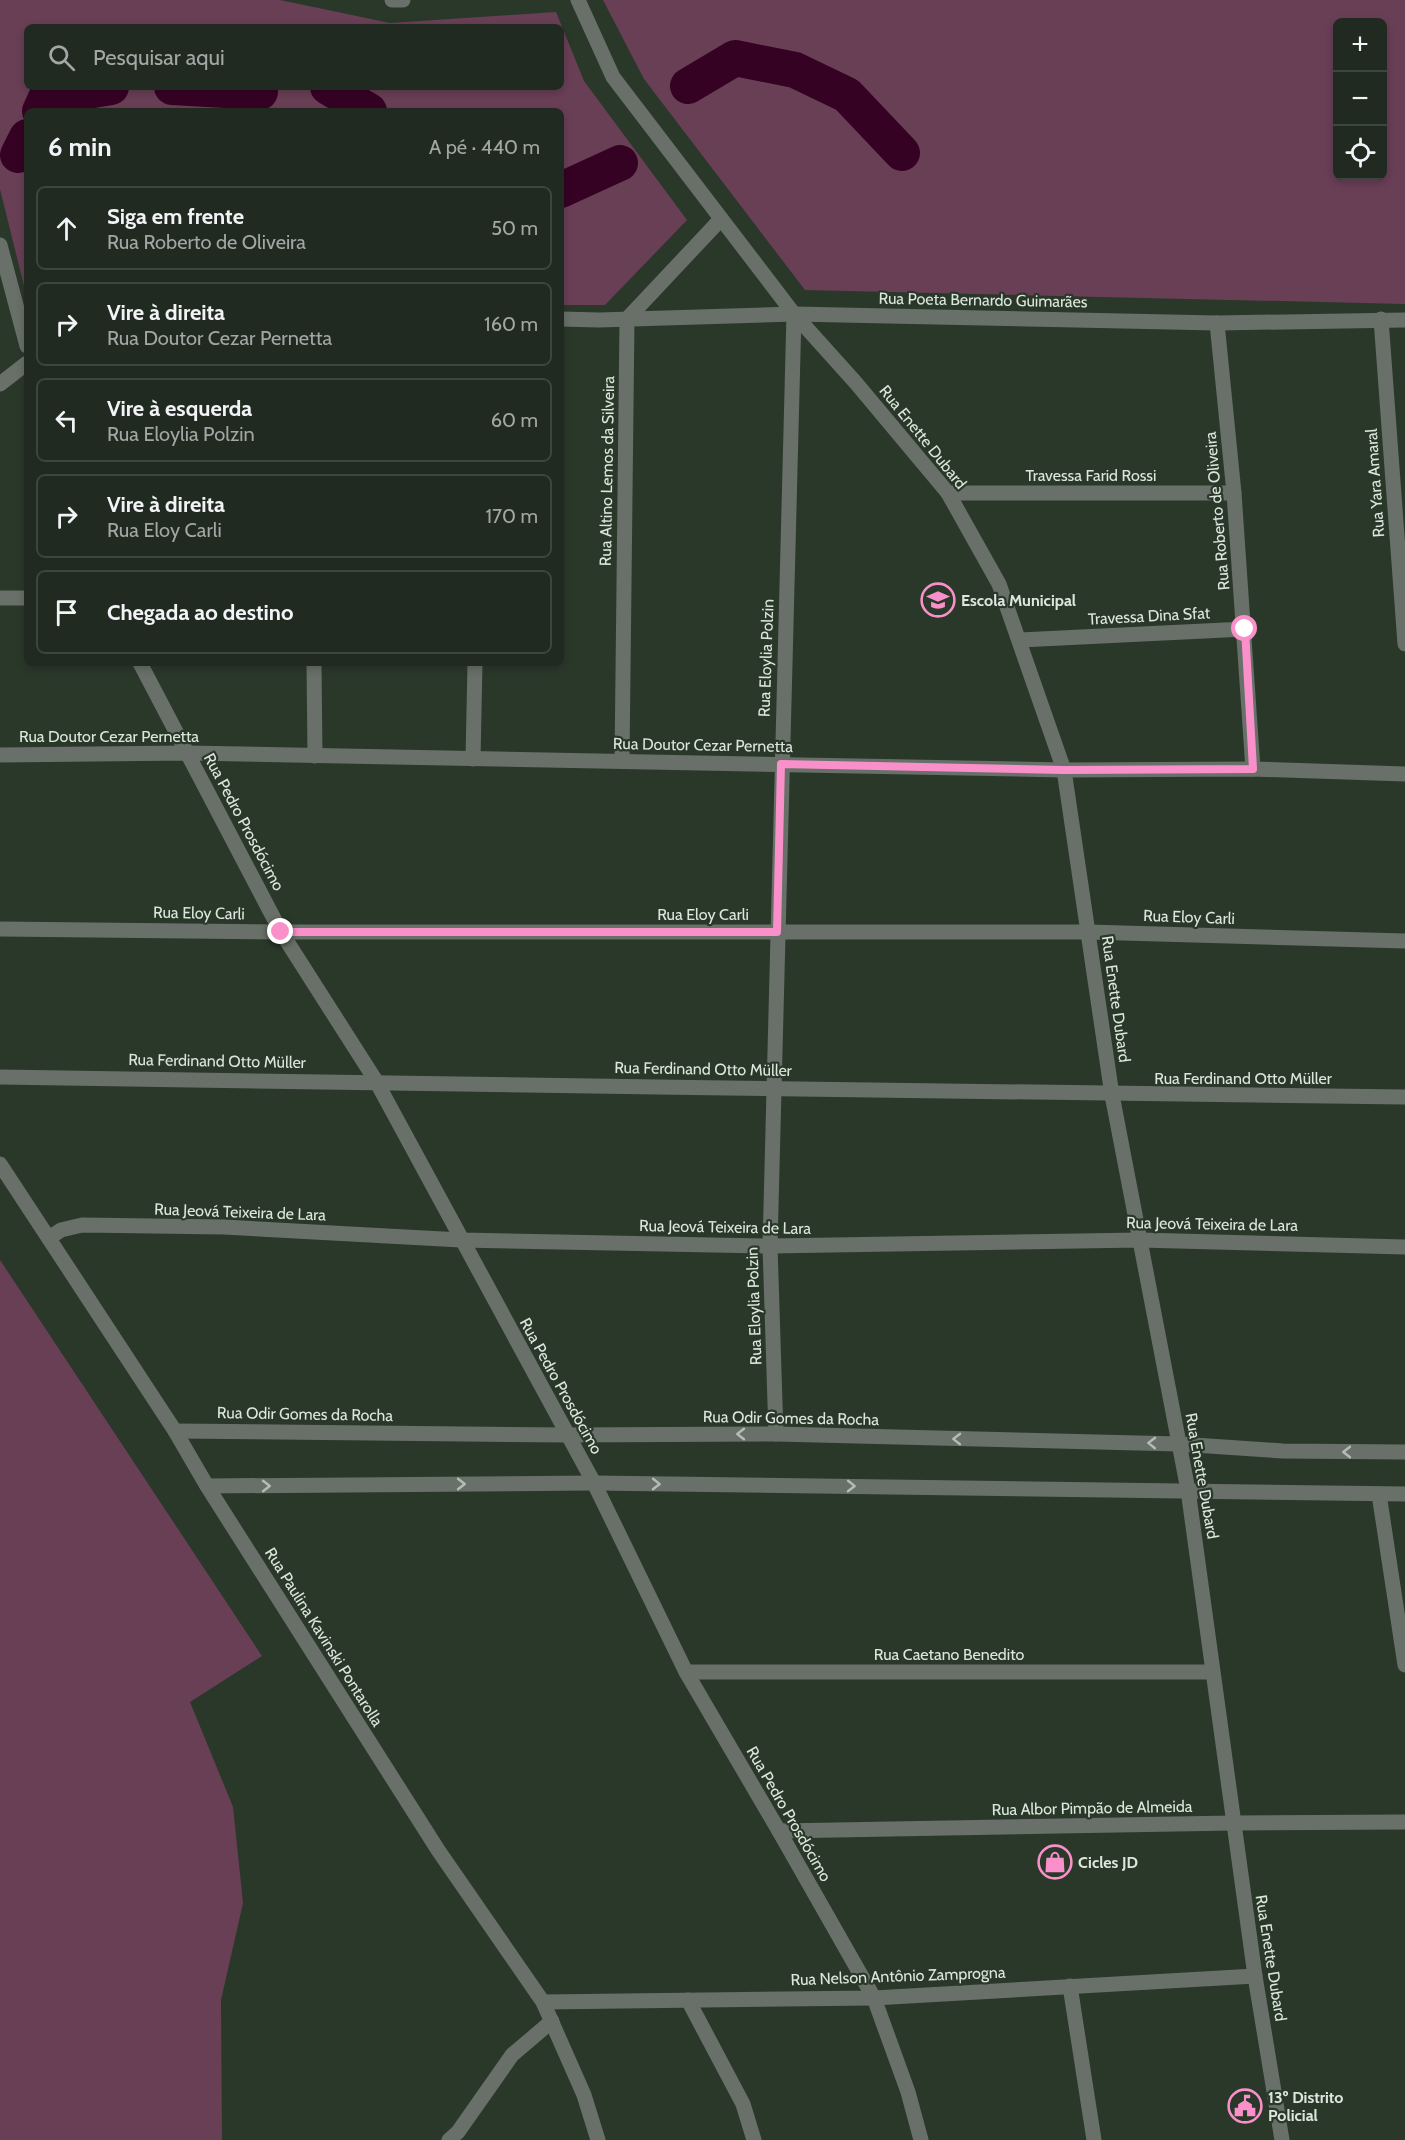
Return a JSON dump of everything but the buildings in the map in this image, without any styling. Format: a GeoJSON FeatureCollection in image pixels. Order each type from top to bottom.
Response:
{"type":"FeatureCollection","features":[{"type":"Feature","properties":{"kind":"street"},"geometry":{"type":"LineString","coordinates":[[392,0],[403,0]]}},
{"type":"Feature","properties":{"kind":"street","name":"Rua Enette Dubard"},"geometry":{"type":"LineString","coordinates":[[578,0],[613,77],[794,314],[856,383],[948,493],[999,584],[1064,770],[1112,1095],[1188,1490],[1255,1976],[1282,2140]]}},
{"type":"Feature","properties":{"kind":"street"},"geometry":{"type":"LineString","coordinates":[[627,319],[721,219]]}},
{"type":"Feature","properties":{"kind":"street"},"geometry":{"type":"LineString","coordinates":[[0,245],[24,335]]}},
{"type":"Feature","properties":{"kind":"street","name":"Rua Poeta Bernardo Guimarães"},"geometry":{"type":"LineString","coordinates":[[564,319],[794,314],[1217,323],[1405,320]]}},
{"type":"Feature","properties":{"kind":"street","name":"Rua Eloylia Polzin"},"geometry":{"type":"LineString","coordinates":[[776,1434],[770,1246],[794,314]]}},
{"type":"Feature","properties":{"kind":"street","name":"Rua Altino Lemos da Silveira"},"geometry":{"type":"LineString","coordinates":[[622,761],[627,319]]}},
{"type":"Feature","properties":{"kind":"street","name":"Rua Yara Amaral"},"geometry":{"type":"LineString","coordinates":[[1381,319],[1405,644]]}},
{"type":"Feature","properties":{"kind":"street","name":"Rua Roberto de Oliveira"},"geometry":{"type":"LineString","coordinates":[[1217,323],[1245,629],[1253,769]]}},
{"type":"Feature","properties":{"kind":"street"},"geometry":{"type":"LineString","coordinates":[[0,384],[24,365]]}},
{"type":"Feature","properties":{"kind":"street","name":"Travessa Farid Rossi"},"geometry":{"type":"LineString","coordinates":[[948,493],[1234,493]]}},
{"type":"Feature","properties":{"kind":"street"},"geometry":{"type":"LineString","coordinates":[[0,598],[24,598]]}},
{"type":"Feature","properties":{"kind":"street","name":"Travessa Dina Sfat"},"geometry":{"type":"LineString","coordinates":[[1020,640],[1245,629]]}},
{"type":"Feature","properties":{"kind":"street","name":"Rua Pedro Prosdócimo"},"geometry":{"type":"LineString","coordinates":[[142,666],[281,932],[376,1081],[594,1483],[686,1672],[874,1998],[908,2092],[921,2140]]}},
{"type":"Feature","properties":{"kind":"street"},"geometry":{"type":"LineString","coordinates":[[314,666],[315,756]]}},
{"type":"Feature","properties":{"kind":"street"},"geometry":{"type":"LineString","coordinates":[[473,759],[475,666]]}},
{"type":"Feature","properties":{"kind":"street","name":"Rua Doutor Cezar Pernetta"},"geometry":{"type":"LineString","coordinates":[[0,755],[187,753],[1064,770],[1253,769],[1405,774]]}},
{"type":"Feature","properties":{"kind":"street","name":"Rua Eloy Carli"},"geometry":{"type":"LineString","coordinates":[[0,929],[281,932],[1088,932],[1405,941]]}},
{"type":"Feature","properties":{"kind":"street","name":"Rua Ferdinand Otto Müller"},"geometry":{"type":"LineString","coordinates":[[0,1077],[376,1081],[1112,1095],[1405,1097]]}},
{"type":"Feature","properties":{"kind":"street","name":"Rua Paulina Kavinski Pontarolla"},"geometry":{"type":"LineString","coordinates":[[0,1164],[175,1431],[207,1486],[438,1850],[543,2002],[584,2095],[598,2140]]}},
{"type":"Feature","properties":{"kind":"street","name":"Rua Jeová Teixeira de Lara"},"geometry":{"type":"LineString","coordinates":[[49,1238],[61,1230],[82,1225],[224,1227],[461,1240],[770,1246],[1140,1240],[1405,1247]]}},
{"type":"Feature","properties":{"kind":"street","name":"Rua Odir Gomes da Rocha"},"geometry":{"type":"LineString","coordinates":[[175,1431],[568,1435],[776,1434],[1179,1444],[1282,1451],[1405,1452]]}},
{"type":"Feature","properties":{"kind":"street"},"geometry":{"type":"LineString","coordinates":[[207,1486],[594,1483],[1405,1494]]}},
{"type":"Feature","properties":{"kind":"street"},"geometry":{"type":"LineString","coordinates":[[1380,1494],[1405,1665]]}},
{"type":"Feature","properties":{"kind":"street","name":"Rua Caetano Benedito"},"geometry":{"type":"LineString","coordinates":[[686,1672],[1212,1672]]}},
{"type":"Feature","properties":{"kind":"street","name":"Rua Albor Pimpão de Almeida"},"geometry":{"type":"LineString","coordinates":[[779,1831],[1405,1822]]}},
{"type":"Feature","properties":{"kind":"street","name":"Rua Nelson Antônio Zamprogna"},"geometry":{"type":"LineString","coordinates":[[543,2002],[874,1998],[1255,1976]]}},
{"type":"Feature","properties":{"kind":"street"},"geometry":{"type":"LineString","coordinates":[[1070,1986],[1094,2140]]}},
{"type":"Feature","properties":{"kind":"street"},"geometry":{"type":"LineString","coordinates":[[688,2000],[743,2104],[754,2140]]}},
{"type":"Feature","properties":{"kind":"street"},"geometry":{"type":"LineString","coordinates":[[448,2140],[458,2132],[512,2055],[552,2021]]}},
{"type":"Feature","properties":{"kind":"shaded area"},"geometry":{"type":"Polygon","coordinates":[[[0,0],[280,0],[390,23],[556,12],[561,24],[24,24],[24,90],[564,90],[564,32],[584,81],[687,220],[605,305],[564,305],[564,108],[24,108],[24,286],[0,189],[0,0]]]}},
{"type":"Feature","properties":{"kind":"shaded area"},"geometry":{"type":"Polygon","coordinates":[[[603,0],[1405,0],[1405,304],[805,290],[644,79],[603,0]]]}},
{"type":"Feature","properties":{"kind":"shaded area"},"geometry":{"type":"Polygon","coordinates":[[[0,1260],[262,1656],[190,1702],[233,1807],[243,1903],[221,2000],[222,2140],[0,2140],[0,1260]]]}},
{"type":"Feature","properties":{"kind":"waterway"},"geometry":{"type":"LineString","coordinates":[[688,86],[735,58],[795,70],[847,95],[902,153]]}},
{"type":"Feature","properties":{"kind":"waterway"},"geometry":{"type":"LineString","coordinates":[[41,108],[46,98],[93,90]]}},
{"type":"Feature","properties":{"kind":"waterway"},"geometry":{"type":"LineString","coordinates":[[225,90],[260,92],[260,90]]}},
{"type":"Feature","properties":{"kind":"waterway"},"geometry":{"type":"LineString","coordinates":[[333,90],[364,108]]}},
{"type":"Feature","properties":{"kind":"waterway"},"geometry":{"type":"LineString","coordinates":[[18,155],[24,143]]}},
{"type":"Feature","properties":{"kind":"waterway"},"geometry":{"type":"LineString","coordinates":[[564,189],[620,163]]}},
{"type":"Feature","properties":{"kind":"place","name":"Escola Municipal"},"geometry":{"type":"Point","coordinates":[938,600]}},
{"type":"Feature","properties":{"kind":"place","name":"Cicles JD"},"geometry":{"type":"Point","coordinates":[1055,1862]}},
{"type":"Feature","properties":{"kind":"place","name":"13º Distrito Policial"},"geometry":{"type":"Point","coordinates":[1245,2106]}},
{"type":"Feature","properties":{"kind":"route"},"geometry":{"type":"LineString","coordinates":[[281,932],[777,932],[781,764],[1064,770],[1253,769],[1245,629]]}}]}
